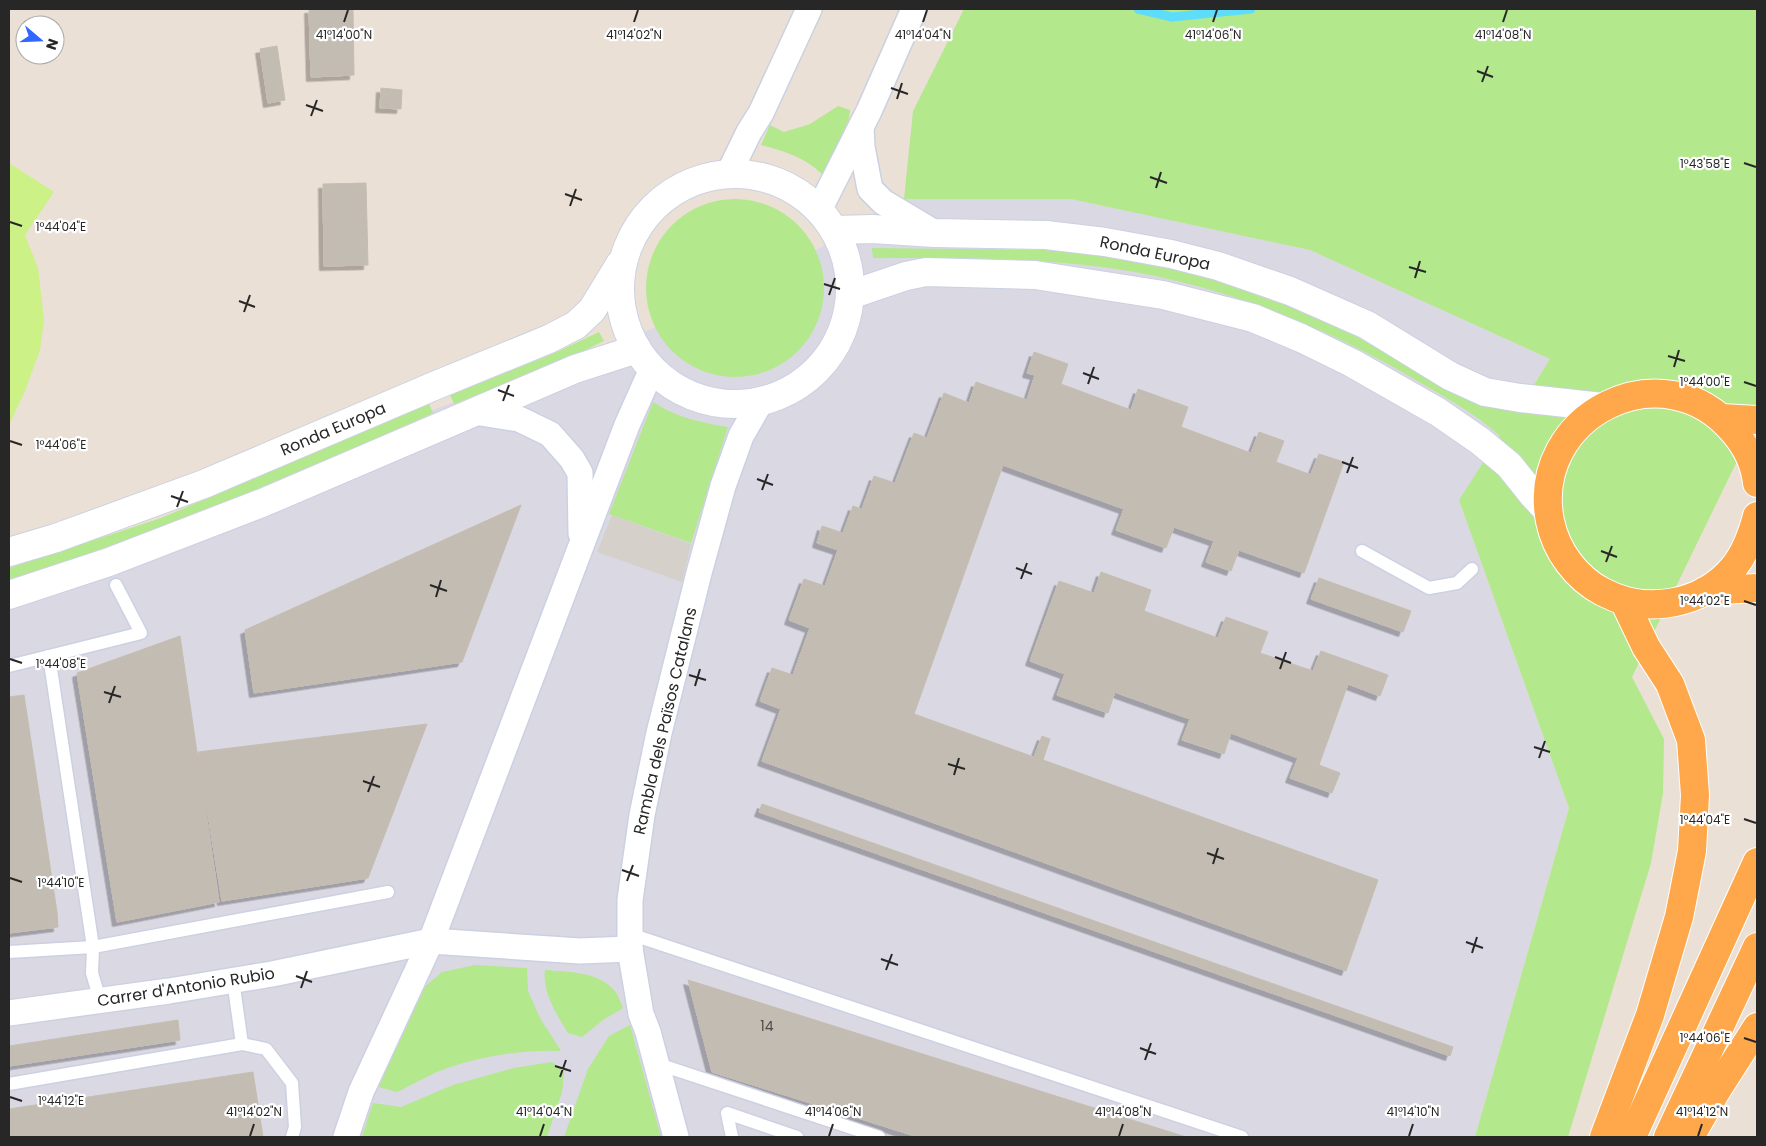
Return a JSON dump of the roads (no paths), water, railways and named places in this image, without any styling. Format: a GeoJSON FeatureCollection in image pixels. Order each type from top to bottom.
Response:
{"type":"FeatureCollection","features":[{"type":"Feature","properties":{"kind":"highway"},"geometry":{"type":"LineString","coordinates":[[1757,483],[1750,456],[1744,445],[1721,418],[1699,404],[1676,396],[1638,394],[1602,406],[1580,423],[1562,446],[1550,477],[1548,499],[1548,511],[1556,541],[1572,567],[1596,588],[1624,601],[1644,604],[1665,604],[1686,600],[1705,591],[1724,577],[1740,559],[1751,538],[1757,516]]}},
{"type":"Feature","properties":{"kind":"highway"},"geometry":{"type":"LineString","coordinates":[[1721,418],[1757,420]]}},
{"type":"Feature","properties":{"kind":"highway"},"geometry":{"type":"LineString","coordinates":[[1705,591],[1757,588]]}},
{"type":"Feature","properties":{"kind":"highway"},"geometry":{"type":"LineString","coordinates":[[1604,1137],[1650,1015],[1679,916],[1692,851],[1695,795],[1691,740],[1670,684],[1646,647],[1624,601]]}},
{"type":"Feature","properties":{"kind":"highway"},"geometry":{"type":"LineString","coordinates":[[1632,1137],[1757,862]]}},
{"type":"Feature","properties":{"kind":"highway"},"geometry":{"type":"LineString","coordinates":[[1668,1137],[1757,947]]}},
{"type":"Feature","properties":{"kind":"highway"},"geometry":{"type":"LineString","coordinates":[[1690,1137],[1757,1027]]}},
{"type":"Feature","properties":{"kind":"street"},"geometry":{"type":"LineString","coordinates":[[729,173],[749,132],[761,113],[809,9]]}},
{"type":"Feature","properties":{"kind":"street"},"geometry":{"type":"LineString","coordinates":[[827,220],[861,128],[914,9]]}},
{"type":"Feature","properties":{"kind":"street"},"geometry":{"type":"LineString","coordinates":[[861,128],[862,147],[870,189],[883,202],[935,233]]}},
{"type":"Feature","properties":{"kind":"street","name":"Ronda Europa"},"geometry":{"type":"LineString","coordinates":[[729,173],[754,175],[778,182],[800,193],[827,220],[843,248],[848,268],[849,308],[842,332],[830,353],[823,363],[795,388],[749,404],[726,404],[702,400],[670,385],[644,359],[628,331],[622,310],[620,284],[628,246],[648,213],[663,199],[679,188],[703,178],[729,173]]}},
{"type":"Feature","properties":{"kind":"street","name":"Ronda Europa"},"geometry":{"type":"LineString","coordinates":[[827,220],[872,229],[935,233],[1046,235],[1105,242],[1170,254],[1218,266],[1270,283],[1367,325],[1450,376],[1485,392],[1520,398],[1602,406]]}},
{"type":"Feature","properties":{"kind":"street","name":"Ronda Europa"},"geometry":{"type":"LineString","coordinates":[[9,552],[56,538],[213,480],[549,339],[576,326],[592,310],[624,258]]}},
{"type":"Feature","properties":{"kind":"street"},"geometry":{"type":"LineString","coordinates":[[850,295],[906,276],[926,272],[1035,275],[1163,295],[1253,318],[1301,338],[1352,363],[1438,412],[1480,441],[1509,465],[1548,511]]}},
{"type":"Feature","properties":{"kind":"street"},"geometry":{"type":"LineString","coordinates":[[9,595],[109,562],[253,507],[575,369],[644,359],[638,397],[582,546],[430,940],[361,1092],[346,1137]]}},
{"type":"Feature","properties":{"kind":"street","name":"Rambla dels Països Catalans"},"geometry":{"type":"LineString","coordinates":[[676,1137],[648,1032],[641,1014],[630,942],[630,900],[642,815],[659,733],[699,573],[723,486],[741,436],[761,401]]}},
{"type":"Feature","properties":{"kind":"street"},"geometry":{"type":"LineString","coordinates":[[474,412],[519,419],[550,434],[572,459],[580,473],[582,546]]}},
{"type":"Feature","properties":{"kind":"street","name":"Carrer d'Antonio Rubio"},"geometry":{"type":"LineString","coordinates":[[9,1013],[272,974],[430,940],[580,951],[630,942]]}},
{"type":"Feature","properties":{"kind":"lane"},"geometry":{"type":"LineString","coordinates":[[1362,551],[1429,588],[1457,583],[1472,569]]}},
{"type":"Feature","properties":{"kind":"lane"},"geometry":{"type":"LineString","coordinates":[[9,666],[141,633],[116,585]]}},
{"type":"Feature","properties":{"kind":"lane"},"geometry":{"type":"LineString","coordinates":[[49,656],[92,947],[92,973],[100,1000]]}},
{"type":"Feature","properties":{"kind":"lane"},"geometry":{"type":"LineString","coordinates":[[9,952],[92,947],[388,892]]}},
{"type":"Feature","properties":{"kind":"lane"},"geometry":{"type":"LineString","coordinates":[[630,942],[1242,1137]]}},
{"type":"Feature","properties":{"kind":"lane"},"geometry":{"type":"LineString","coordinates":[[233,980],[242,1044]]}},
{"type":"Feature","properties":{"kind":"lane"},"geometry":{"type":"LineString","coordinates":[[9,1084],[242,1044],[266,1049],[292,1083],[295,1126],[292,1137]]}},
{"type":"Feature","properties":{"kind":"lane"},"geometry":{"type":"LineString","coordinates":[[655,1063],[879,1137]]}},
{"type":"Feature","properties":{"kind":"lane"},"geometry":{"type":"LineString","coordinates":[[732,1137],[727,1113],[797,1137]]}},
{"type":"Feature","properties":{"kind":"waterway"},"geometry":{"type":"LineString","coordinates":[[1138,9],[1172,17],[1251,9]]}}]}
